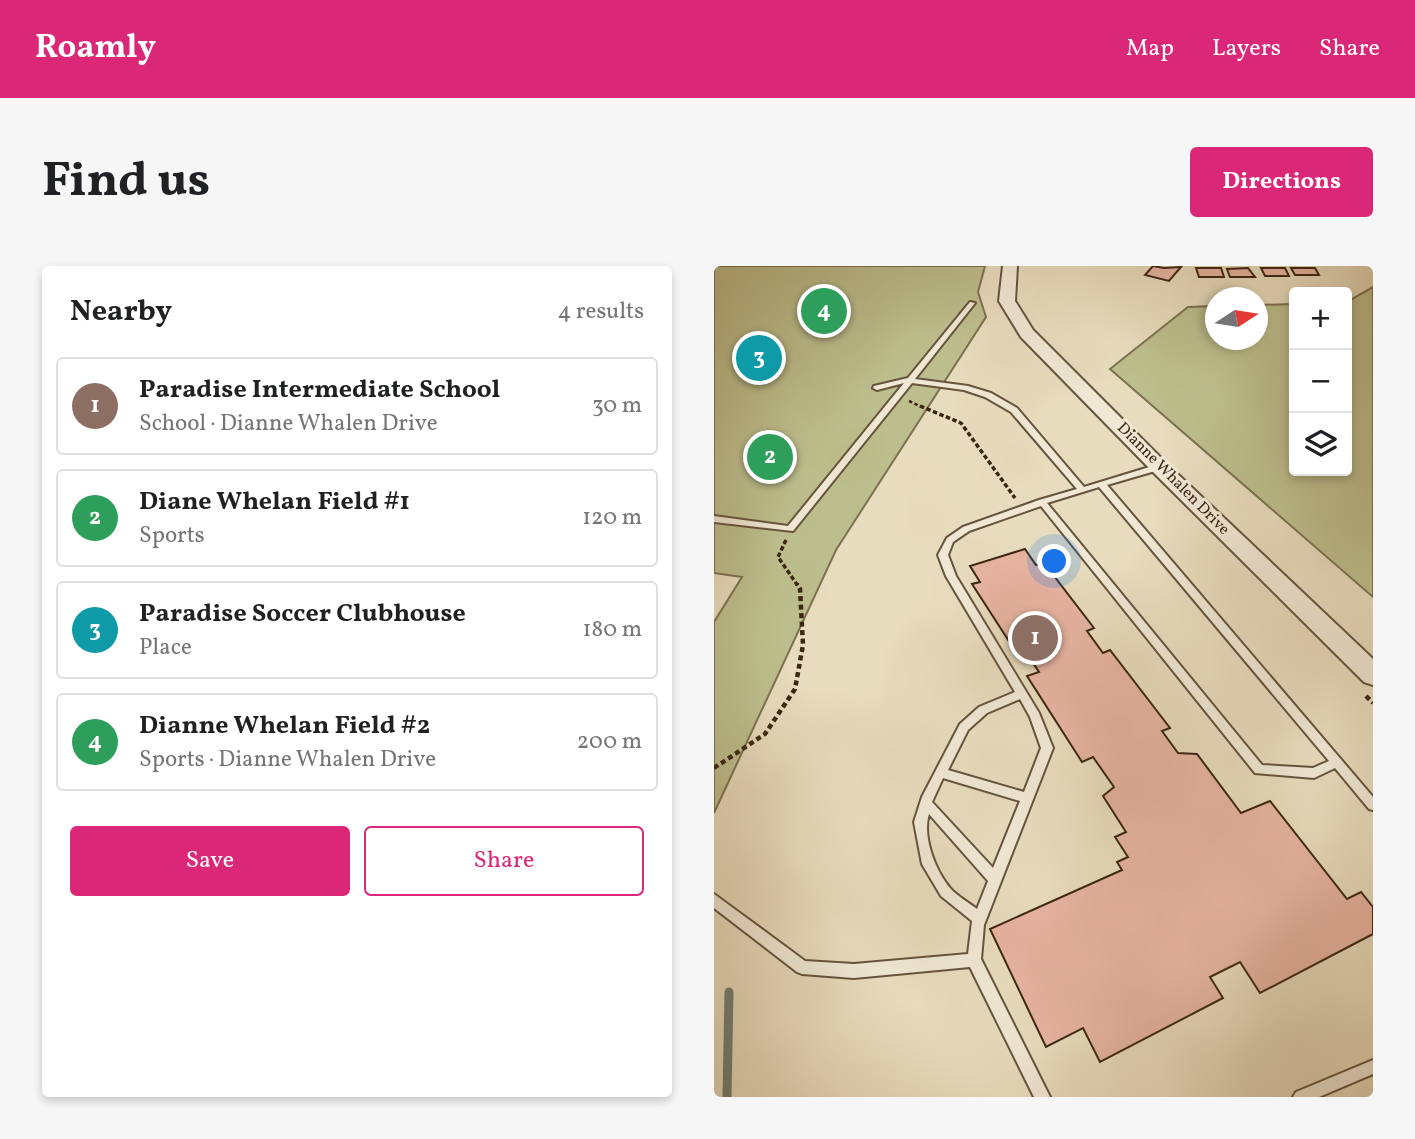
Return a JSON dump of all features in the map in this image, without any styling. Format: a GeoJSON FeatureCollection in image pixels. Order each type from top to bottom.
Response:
{"type":"FeatureCollection","features":[{"type":"Feature","properties":{"kind":"street","name":"Dianne Whalen Drive"},"geometry":{"type":"LineString","coordinates":[[1010,266],[1007,301],[1027,333],[1158,467],[1373,675]]}},
{"type":"Feature","properties":{"kind":"lane"},"geometry":{"type":"LineString","coordinates":[[714,519],[790,529],[972,303]]}},
{"type":"Feature","properties":{"kind":"lane"},"geometry":{"type":"LineString","coordinates":[[877,387],[908,380],[965,388],[1002,402],[1014,410],[1081,489]]}},
{"type":"Feature","properties":{"kind":"lane"},"geometry":{"type":"LineString","coordinates":[[1042,1097],[974,960],[979,919],[1047,748],[1035,716],[951,576],[943,555],[950,540],[964,529],[1019,513],[1081,489],[1158,467]]}},
{"type":"Feature","properties":{"kind":"lane"},"geometry":{"type":"LineString","coordinates":[[1101,484],[1373,805]]}},
{"type":"Feature","properties":{"kind":"lane"},"geometry":{"type":"LineString","coordinates":[[1042,502],[1259,770],[1314,773],[1337,762]]}},
{"type":"Feature","properties":{"kind":"lane"},"geometry":{"type":"LineString","coordinates":[[979,919],[946,892],[926,860],[920,822],[926,803],[964,727],[983,710],[1022,694]]}},
{"type":"Feature","properties":{"kind":"lane"},"geometry":{"type":"LineString","coordinates":[[941,773],[1028,798]]}},
{"type":"Feature","properties":{"kind":"lane"},"geometry":{"type":"LineString","coordinates":[[926,803],[994,878]]}},
{"type":"Feature","properties":{"kind":"lane"},"geometry":{"type":"LineString","coordinates":[[714,900],[802,967],[854,971],[974,960]]}},
{"type":"Feature","properties":{"kind":"lane"},"geometry":{"type":"LineString","coordinates":[[1301,1097],[1373,1067]]}},
{"type":"Feature","properties":{"kind":"path"},"geometry":{"type":"LineString","coordinates":[[895,397],[961,423],[1016,499]]}},
{"type":"Feature","properties":{"kind":"path"},"geometry":{"type":"LineString","coordinates":[[714,768],[765,734],[795,689],[803,645],[800,589],[778,557],[790,529]]}},
{"type":"Feature","properties":{"kind":"green space"},"geometry":{"type":"Polygon","coordinates":[[[714,266],[985,266],[978,292],[986,317],[836,550],[714,813],[714,622],[742,577],[714,573],[714,266]]]}},
{"type":"Feature","properties":{"kind":"green space"},"geometry":{"type":"Polygon","coordinates":[[[1373,287],[1373,597],[1110,369],[1188,307],[1205,306],[1205,350],[1268,350],[1268,305],[1289,304],[1289,476],[1352,476],[1352,299],[1373,287]]]}},
{"type":"Feature","properties":{"kind":"building"},"geometry":{"type":"Polygon","coordinates":[[[1153,266],[1181,267],[1169,281],[1145,275],[1153,266]]]}},
{"type":"Feature","properties":{"kind":"building"},"geometry":{"type":"Polygon","coordinates":[[[1196,268],[1221,268],[1224,277],[1199,277],[1196,268]]]}},
{"type":"Feature","properties":{"kind":"building"},"geometry":{"type":"Polygon","coordinates":[[[1248,268],[1255,277],[1230,277],[1227,269],[1248,268]]]}},
{"type":"Feature","properties":{"kind":"building"},"geometry":{"type":"Polygon","coordinates":[[[1261,268],[1285,268],[1289,276],[1265,276],[1261,268]]]}},
{"type":"Feature","properties":{"kind":"building"},"geometry":{"type":"Polygon","coordinates":[[[1291,268],[1315,268],[1319,275],[1295,275],[1291,268]]]}},
{"type":"Feature","properties":{"kind":"building"},"geometry":{"type":"Polygon","coordinates":[[[750,352],[778,355],[767,368],[738,364],[750,352]]]}},
{"type":"Feature","properties":{"kind":"building"},"geometry":{"type":"Polygon","coordinates":[[[1025,549],[1036,565],[1044,563],[1094,628],[1087,631],[1103,653],[1110,650],[1170,728],[1162,731],[1178,753],[1197,754],[1241,813],[1270,801],[1347,899],[1361,892],[1373,907],[1373,934],[1260,993],[1240,962],[1210,977],[1223,998],[1100,1062],[1083,1028],[1046,1047],[990,929],[1122,870],[1117,862],[1128,857],[1115,837],[1126,832],[1103,796],[1114,787],[1093,757],[1082,762],[1027,676],[1039,672],[1024,650],[1016,652],[972,584],[980,582],[970,566],[1025,549]]]}},
{"type":"Feature","properties":{"kind":"waterway"},"geometry":{"type":"LineString","coordinates":[[727,1097],[729,992]]}},
{"type":"Feature","properties":{"kind":"place","name":"Dianne Whelan Field #2"},"geometry":{"type":"Point","coordinates":[824,311]}},
{"type":"Feature","properties":{"kind":"place","name":"Paradise Soccer Clubhouse"},"geometry":{"type":"Point","coordinates":[759,358]}},
{"type":"Feature","properties":{"kind":"place","name":"Diane Whelan Field #1"},"geometry":{"type":"Point","coordinates":[770,457]}},
{"type":"Feature","properties":{"kind":"place","name":"Paradise Intermediate School"},"geometry":{"type":"Point","coordinates":[1035,638]}}]}
